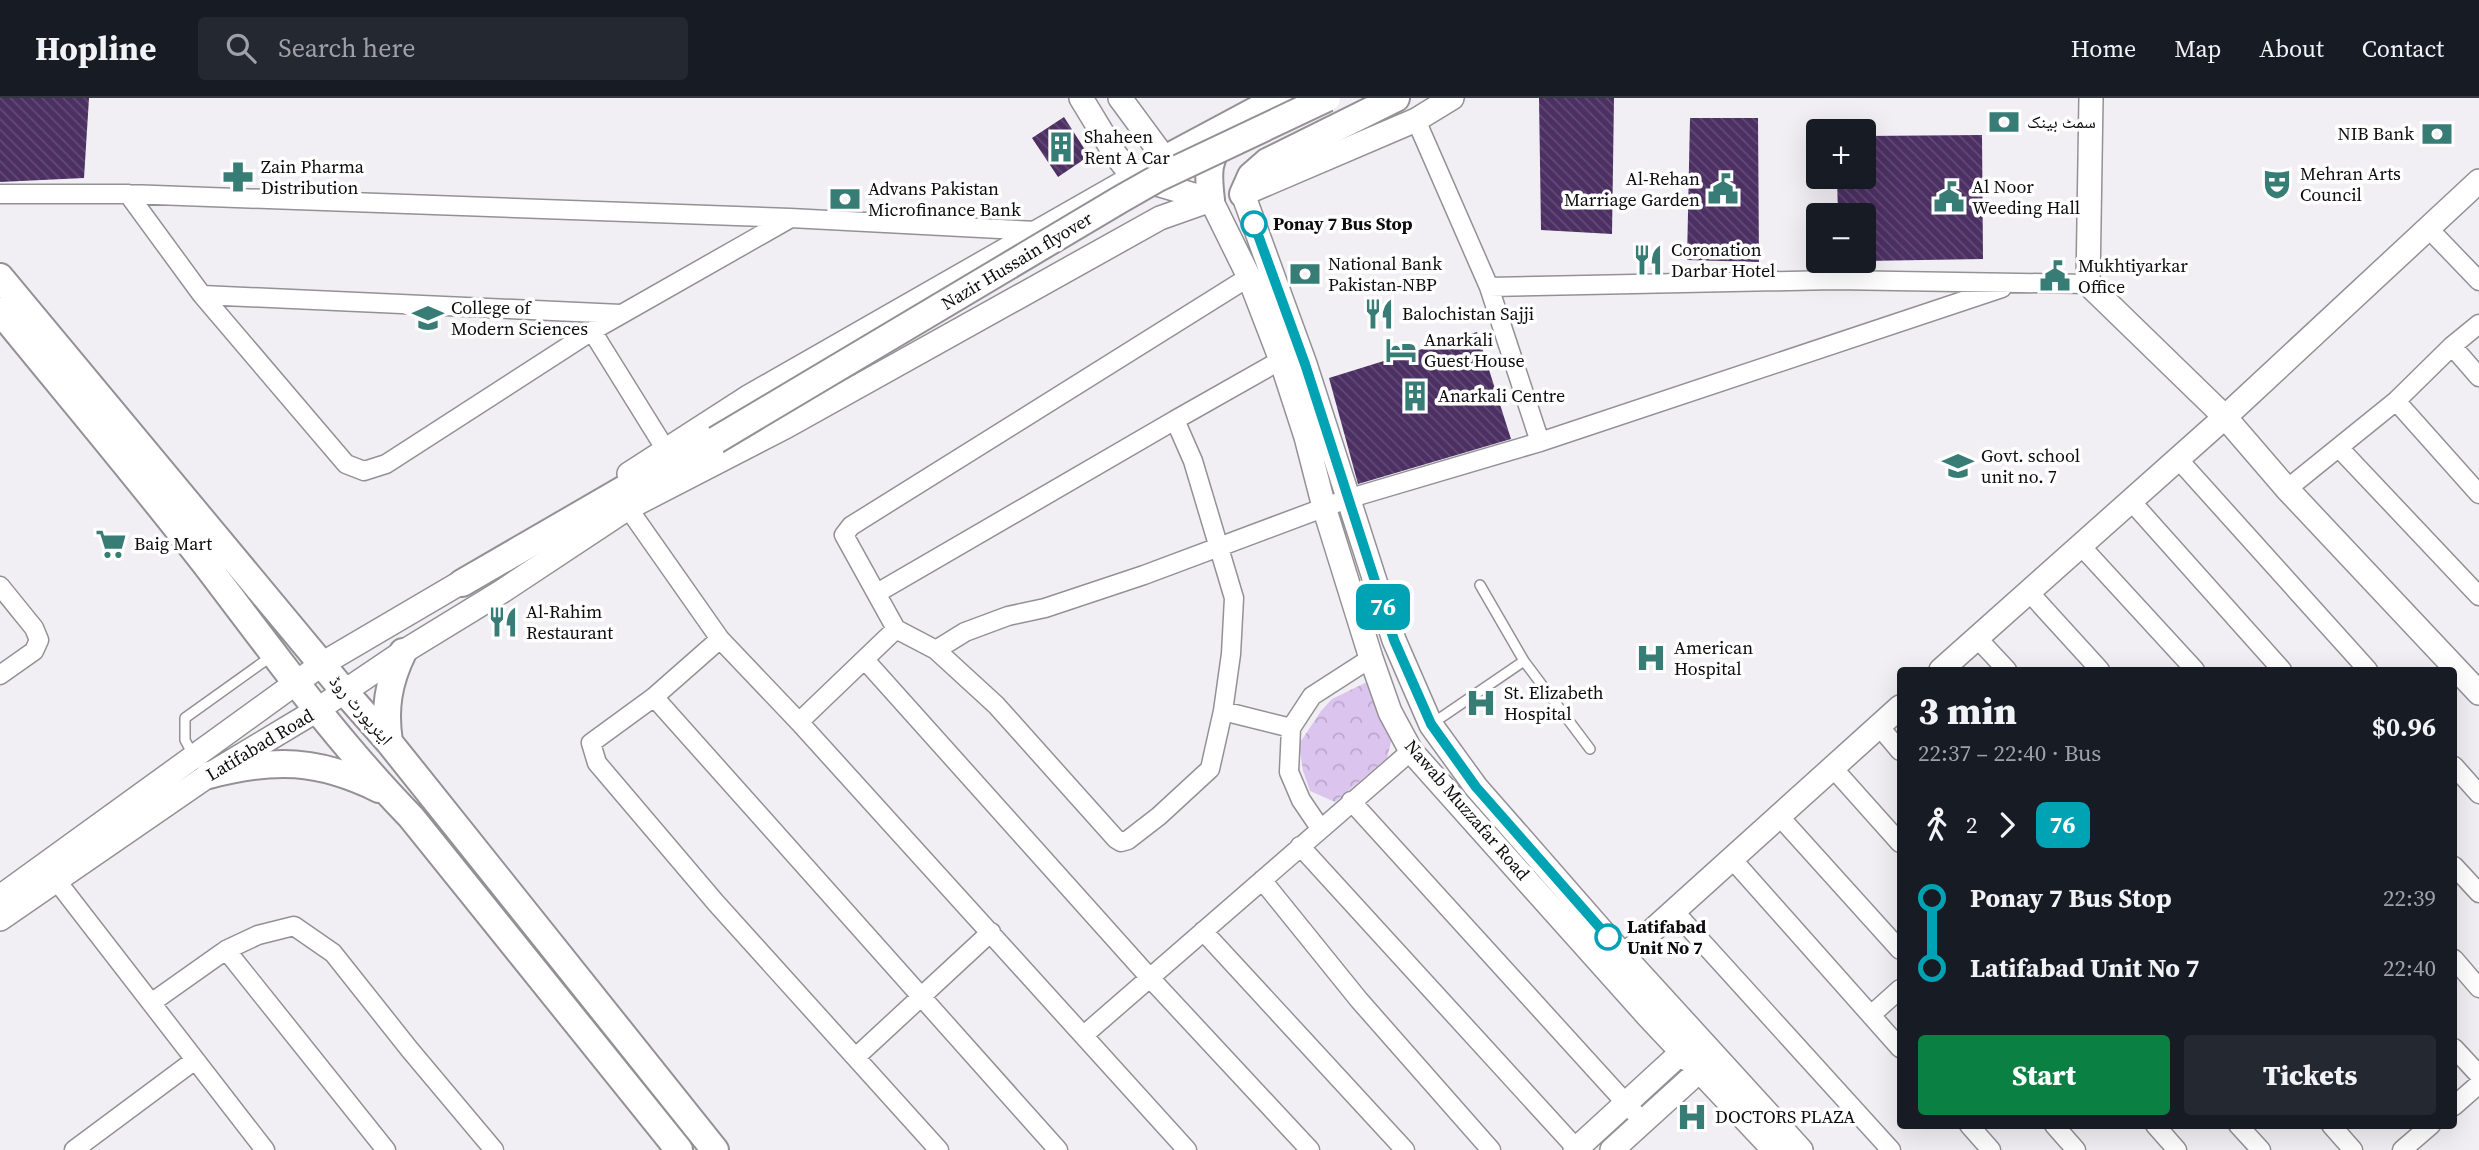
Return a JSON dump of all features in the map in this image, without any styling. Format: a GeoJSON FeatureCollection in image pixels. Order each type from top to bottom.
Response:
{"type":"FeatureCollection","features":[{"type":"Feature","properties":{"kind":"main road"},"geometry":{"type":"LineString","coordinates":[[1165,159],[1279,98]]}},
{"type":"Feature","properties":{"kind":"main road","name":"Nazir Hussain flyover"},"geometry":{"type":"LineString","coordinates":[[716,440],[1130,194],[1327,98]]}},
{"type":"Feature","properties":{"kind":"main road"},"geometry":{"type":"LineString","coordinates":[[1243,194],[1251,176],[1267,162],[1396,98]]}},
{"type":"Feature","properties":{"kind":"main road"},"geometry":{"type":"LineString","coordinates":[[1212,200],[1208,168],[1212,156],[1223,140],[1255,110]]}},
{"type":"Feature","properties":{"kind":"main road","name":"ایئرپورٹ روڈ"},"geometry":{"type":"LineString","coordinates":[[0,276],[389,742],[715,1150]]}},
{"type":"Feature","properties":{"kind":"main road","name":"ایئرپورٹ روڈ"},"geometry":{"type":"LineString","coordinates":[[0,311],[275,653],[317,710],[387,793],[411,817],[679,1150]]}},
{"type":"Feature","properties":{"kind":"main road"},"geometry":{"type":"LineString","coordinates":[[628,508],[716,440]]}},
{"type":"Feature","properties":{"kind":"main road"},"geometry":{"type":"LineString","coordinates":[[462,583],[645,477],[716,440]]}},
{"type":"Feature","properties":{"kind":"main road"},"geometry":{"type":"LineString","coordinates":[[389,742],[385,719],[387,696],[402,652]]}},
{"type":"Feature","properties":{"kind":"main road"},"geometry":{"type":"LineString","coordinates":[[202,765],[282,763],[318,767],[342,773],[387,793]]}},
{"type":"Feature","properties":{"kind":"street"},"geometry":{"type":"LineString","coordinates":[[1081,98],[1115,154],[1133,177],[1212,200]]}},
{"type":"Feature","properties":{"kind":"street"},"geometry":{"type":"LineString","coordinates":[[1120,98],[1165,159],[1208,168]]}},
{"type":"Feature","properties":{"kind":"street"},"geometry":{"type":"LineString","coordinates":[[1243,194],[1416,120],[1452,98]]}},
{"type":"Feature","properties":{"kind":"street"},"geometry":{"type":"LineString","coordinates":[[2088,284],[2091,98]]}},
{"type":"Feature","properties":{"kind":"street"},"geometry":{"type":"LineString","coordinates":[[1416,120],[1489,287],[1540,442]]}},
{"type":"Feature","properties":{"kind":"street","name":"Latifabad Road"},"geometry":{"type":"LineString","coordinates":[[0,919],[45,880],[202,765],[322,664],[462,583],[750,396],[1165,159]]}},
{"type":"Feature","properties":{"kind":"street"},"geometry":{"type":"LineString","coordinates":[[1944,667],[2225,417],[2479,181]]}},
{"type":"Feature","properties":{"kind":"street"},"geometry":{"type":"LineString","coordinates":[[0,194],[128,194],[790,218],[1037,231]]}},
{"type":"Feature","properties":{"kind":"street"},"geometry":{"type":"LineString","coordinates":[[128,194],[202,295],[346,464],[364,471],[386,464],[592,331],[790,218]]}},
{"type":"Feature","properties":{"kind":"street","name":"Nawab Muzzafar Road"},"geometry":{"type":"LineString","coordinates":[[1243,194],[1305,364],[1394,640],[1431,724],[1476,787],[1624,956],[1690,1045]]}},
{"type":"Feature","properties":{"kind":"street","name":"Latifabad Road"},"geometry":{"type":"LineString","coordinates":[[202,765],[317,710],[402,652],[501,592],[628,508],[787,426],[1160,218],[1212,200]]}},
{"type":"Feature","properties":{"kind":"street","name":"Nawab Muzzafar Road"},"geometry":{"type":"LineString","coordinates":[[1212,200],[1249,277],[1281,360],[1371,658],[1390,712],[1411,751],[1690,1045],[1801,1150]]}},
{"type":"Feature","properties":{"kind":"street"},"geometry":{"type":"LineString","coordinates":[[2429,229],[2479,281]]}},
{"type":"Feature","properties":{"kind":"street"},"geometry":{"type":"LineString","coordinates":[[1175,420],[1193,461],[1234,598],[1231,654],[1223,711],[1210,769],[1158,816],[1128,840],[1121,842],[1115,839],[996,705],[936,650],[896,629],[844,535],[846,530],[1249,277]]}},
{"type":"Feature","properties":{"kind":"street"},"geometry":{"type":"LineString","coordinates":[[1489,287],[1835,280],[2088,284],[2225,417],[2287,489],[2455,667]]}},
{"type":"Feature","properties":{"kind":"street"},"geometry":{"type":"LineString","coordinates":[[936,650],[965,632],[1008,616],[1045,608],[1218,548],[1347,499],[1540,442],[2014,284]]}},
{"type":"Feature","properties":{"kind":"street"},"geometry":{"type":"LineString","coordinates":[[202,295],[621,314]]}},
{"type":"Feature","properties":{"kind":"street"},"geometry":{"type":"LineString","coordinates":[[2287,489],[2340,449],[2396,401],[2452,346],[2479,324]]}},
{"type":"Feature","properties":{"kind":"street"},"geometry":{"type":"LineString","coordinates":[[592,331],[666,450]]}},
{"type":"Feature","properties":{"kind":"street"},"geometry":{"type":"LineString","coordinates":[[2452,346],[2479,377]]}},
{"type":"Feature","properties":{"kind":"street"},"geometry":{"type":"LineString","coordinates":[[877,593],[1281,360]]}},
{"type":"Feature","properties":{"kind":"street"},"geometry":{"type":"LineString","coordinates":[[2396,401],[2479,495]]}},
{"type":"Feature","properties":{"kind":"street"},"geometry":{"type":"LineString","coordinates":[[2340,449],[2479,596]]}},
{"type":"Feature","properties":{"kind":"street"},"geometry":{"type":"LineString","coordinates":[[2178,459],[2365,667]]}},
{"type":"Feature","properties":{"kind":"street"},"geometry":{"type":"LineString","coordinates":[[2131,501],[2279,667]]}},
{"type":"Feature","properties":{"kind":"street"},"geometry":{"type":"LineString","coordinates":[[628,508],[720,639],[991,932],[1187,1150]]}},
{"type":"Feature","properties":{"kind":"street"},"geometry":{"type":"LineString","coordinates":[[2081,546],[2192,667]]}},
{"type":"Feature","properties":{"kind":"street"},"geometry":{"type":"LineString","coordinates":[[0,586],[34,628],[39,640],[34,651],[0,675]]}},
{"type":"Feature","properties":{"kind":"street"},"geometry":{"type":"LineString","coordinates":[[2029,592],[2097,667]]}},
{"type":"Feature","properties":{"kind":"street"},"geometry":{"type":"LineString","coordinates":[[799,722],[896,629]]}},
{"type":"Feature","properties":{"kind":"street"},"geometry":{"type":"LineString","coordinates":[[1977,638],[2004,667]]}},
{"type":"Feature","properties":{"kind":"street"},"geometry":{"type":"LineString","coordinates":[[720,639],[654,697],[591,743],[597,763],[716,902],[939,1150]]}},
{"type":"Feature","properties":{"kind":"street"},"geometry":{"type":"LineString","coordinates":[[1320,828],[1301,800],[1289,772],[1291,728],[1312,696],[1371,658]]}},
{"type":"Feature","properties":{"kind":"street"},"geometry":{"type":"LineString","coordinates":[[865,660],[1150,978],[1310,1150]]}},
{"type":"Feature","properties":{"kind":"street"},"geometry":{"type":"LineString","coordinates":[[2457,670],[2479,693]]}},
{"type":"Feature","properties":{"kind":"street"},"geometry":{"type":"LineString","coordinates":[[654,697],[1058,1150]]}},
{"type":"Feature","properties":{"kind":"street"},"geometry":{"type":"LineString","coordinates":[[1624,956],[1897,710]]}},
{"type":"Feature","properties":{"kind":"street"},"geometry":{"type":"LineString","coordinates":[[1223,711],[1291,728]]}},
{"type":"Feature","properties":{"kind":"street"},"geometry":{"type":"LineString","coordinates":[[1879,726],[1897,747]]}},
{"type":"Feature","properties":{"kind":"street"},"geometry":{"type":"LineString","coordinates":[[1084,1035],[1411,751]]}},
{"type":"Feature","properties":{"kind":"street"},"geometry":{"type":"LineString","coordinates":[[1833,768],[1897,840]]}},
{"type":"Feature","properties":{"kind":"street"},"geometry":{"type":"LineString","coordinates":[[2457,769],[2479,794]]}},
{"type":"Feature","properties":{"kind":"street"},"geometry":{"type":"LineString","coordinates":[[1351,801],[1643,1122]]}},
{"type":"Feature","properties":{"kind":"street"},"geometry":{"type":"LineString","coordinates":[[1779,816],[1897,947]]}},
{"type":"Feature","properties":{"kind":"street"},"geometry":{"type":"LineString","coordinates":[[1300,846],[1576,1149],[1690,1045]]}},
{"type":"Feature","properties":{"kind":"street"},"geometry":{"type":"LineString","coordinates":[[1732,859],[1897,1045]]}},
{"type":"Feature","properties":{"kind":"street"},"geometry":{"type":"LineString","coordinates":[[2457,869],[2479,893]]}},
{"type":"Feature","properties":{"kind":"street"},"geometry":{"type":"LineString","coordinates":[[45,880],[151,1003],[265,1150]]}},
{"type":"Feature","properties":{"kind":"street","name":"Latifabad Road"},"geometry":{"type":"LineString","coordinates":[[0,897],[45,880]]}},
{"type":"Feature","properties":{"kind":"street"},"geometry":{"type":"LineString","coordinates":[[1262,880],[1359,1000],[1491,1150]]}},
{"type":"Feature","properties":{"kind":"street"},"geometry":{"type":"LineString","coordinates":[[1674,911],[1891,1150]]}},
{"type":"Feature","properties":{"kind":"street"},"geometry":{"type":"LineString","coordinates":[[151,1003],[226,950],[258,935],[294,926],[333,953],[494,1150]]}},
{"type":"Feature","properties":{"kind":"street"},"geometry":{"type":"LineString","coordinates":[[1203,931],[1405,1150]]}},
{"type":"Feature","properties":{"kind":"street"},"geometry":{"type":"LineString","coordinates":[[856,1057],[991,932]]}},
{"type":"Feature","properties":{"kind":"street"},"geometry":{"type":"LineString","coordinates":[[226,950],[386,1150]]}},
{"type":"Feature","properties":{"kind":"street"},"geometry":{"type":"LineString","coordinates":[[2457,962],[2479,988]]}},
{"type":"Feature","properties":{"kind":"street"},"geometry":{"type":"LineString","coordinates":[[1871,1015],[1897,992]]}},
{"type":"Feature","properties":{"kind":"street"},"geometry":{"type":"LineString","coordinates":[[2457,1051],[2479,1075]]}},
{"type":"Feature","properties":{"kind":"street"},"geometry":{"type":"LineString","coordinates":[[74,1150],[195,1060]]}},
{"type":"Feature","properties":{"kind":"street"},"geometry":{"type":"LineString","coordinates":[[1612,1150],[1708,1063]]}},
{"type":"Feature","properties":{"kind":"street","name":"Nawab Muzzafar Road"},"geometry":{"type":"LineString","coordinates":[[1708,1063],[1774,1150]]}},
{"type":"Feature","properties":{"kind":"street"},"geometry":{"type":"LineString","coordinates":[[2457,1103],[2479,1084]]}},
{"type":"Feature","properties":{"kind":"street"},"geometry":{"type":"LineString","coordinates":[[1973,1129],[1991,1150]]}},
{"type":"Feature","properties":{"kind":"street"},"geometry":{"type":"LineString","coordinates":[[2058,1129],[2076,1150]]}},
{"type":"Feature","properties":{"kind":"street"},"geometry":{"type":"LineString","coordinates":[[2159,1129],[2177,1150]]}},
{"type":"Feature","properties":{"kind":"street"},"geometry":{"type":"LineString","coordinates":[[2242,1129],[2261,1150]]}},
{"type":"Feature","properties":{"kind":"street"},"geometry":{"type":"LineString","coordinates":[[2335,1129],[2353,1150]]}},
{"type":"Feature","properties":{"kind":"street"},"geometry":{"type":"LineString","coordinates":[[2402,1150],[2425,1129]]}},
{"type":"Feature","properties":{"kind":"lane"},"geometry":{"type":"LineString","coordinates":[[1480,585],[1524,661],[1590,749]]}},
{"type":"Feature","properties":{"kind":"lane"},"geometry":{"type":"LineString","coordinates":[[202,765],[184,740],[185,718],[275,653]]}},
{"type":"Feature","properties":{"kind":"lane"},"geometry":{"type":"LineString","coordinates":[[1431,724],[1524,661]]}},
{"type":"Feature","properties":{"kind":"green space"},"geometry":{"type":"Polygon","coordinates":[[[1367,682],[1392,738],[1387,758],[1335,802],[1310,791],[1303,771],[1299,744],[1332,699],[1367,682]]]}},
{"type":"Feature","properties":{"kind":"building"},"geometry":{"type":"Polygon","coordinates":[[[0,98],[89,98],[84,178],[0,182],[0,98]]]}},
{"type":"Feature","properties":{"kind":"building"},"geometry":{"type":"Polygon","coordinates":[[[1539,98],[1614,98],[1612,234],[1541,230],[1539,98]]]}},
{"type":"Feature","properties":{"kind":"building","name":"Shaheen Rent A Car"},"geometry":{"type":"Polygon","coordinates":[[[1064,117],[1089,156],[1058,177],[1032,138],[1064,117]]]}},
{"type":"Feature","properties":{"kind":"building","name":"Al-Rehan Marriage Garden"},"geometry":{"type":"Polygon","coordinates":[[[1690,118],[1758,118],[1759,262],[1687,260],[1690,118]]]}},
{"type":"Feature","properties":{"kind":"building","name":"Al Noor Weeding Hall"},"geometry":{"type":"Polygon","coordinates":[[[1982,135],[1983,259],[1876,261],[1876,203],[1838,203],[1837,189],[1876,189],[1876,136],[1982,135]]]}},
{"type":"Feature","properties":{"kind":"building","name":"Anarkali Centre"},"geometry":{"type":"Polygon","coordinates":[[[1477,332],[1511,439],[1358,484],[1329,378],[1477,332]]]}},
{"type":"Feature","properties":{"kind":"bus line","name":"76"},"geometry":{"type":"LineString","coordinates":[[1254,224],[1305,364],[1394,640],[1431,724],[1476,787],[1608,937]]}},
{"type":"Feature","properties":{"kind":"place","name":"سمٹ بینک"},"geometry":{"type":"Point","coordinates":[2004,122]}},
{"type":"Feature","properties":{"kind":"place","name":"NIB Bank"},"geometry":{"type":"Point","coordinates":[2437,134]}},
{"type":"Feature","properties":{"kind":"place","name":"Shaheen Rent A Car"},"geometry":{"type":"Point","coordinates":[1061,147]}},
{"type":"Feature","properties":{"kind":"place","name":"Zain Pharma Distribution"},"geometry":{"type":"Point","coordinates":[238,177]}},
{"type":"Feature","properties":{"kind":"place","name":"Mehran Arts Council"},"geometry":{"type":"Point","coordinates":[2277,184]}},
{"type":"Feature","properties":{"kind":"place","name":"Al-Rehan Marriage Garden"},"geometry":{"type":"Point","coordinates":[1723,189]}},
{"type":"Feature","properties":{"kind":"place","name":"Al Noor Weeding Hall"},"geometry":{"type":"Point","coordinates":[1949,197]}},
{"type":"Feature","properties":{"kind":"place","name":"Advans Pakistan Microfinance Bank"},"geometry":{"type":"Point","coordinates":[845,199]}},
{"type":"Feature","properties":{"kind":"place","name":"Ponay 7 Bus Stop"},"geometry":{"type":"Point","coordinates":[1254,224]}},
{"type":"Feature","properties":{"kind":"place","name":"Coronation Darbar Hotel"},"geometry":{"type":"Point","coordinates":[1648,260]}},
{"type":"Feature","properties":{"kind":"place","name":"National Bank Pakistan-NBP"},"geometry":{"type":"Point","coordinates":[1305,274]}},
{"type":"Feature","properties":{"kind":"place","name":"Mukhtiyarkar Office"},"geometry":{"type":"Point","coordinates":[2055,276]}},
{"type":"Feature","properties":{"kind":"place","name":"Balochistan Sajji"},"geometry":{"type":"Point","coordinates":[1379,314]}},
{"type":"Feature","properties":{"kind":"place","name":"College of Modern Sciences"},"geometry":{"type":"Point","coordinates":[428,318]}},
{"type":"Feature","properties":{"kind":"place","name":"Anarkali Guest House"},"geometry":{"type":"Point","coordinates":[1401,350]}},
{"type":"Feature","properties":{"kind":"place","name":"Anarkali Centre"},"geometry":{"type":"Point","coordinates":[1415,396]}},
{"type":"Feature","properties":{"kind":"place","name":"Govt. school unit no. 7"},"geometry":{"type":"Point","coordinates":[1958,466]}},
{"type":"Feature","properties":{"kind":"place","name":"Baig Mart"},"geometry":{"type":"Point","coordinates":[111,544]}},
{"type":"Feature","properties":{"kind":"place","name":"Al-Rahim Restaurant"},"geometry":{"type":"Point","coordinates":[503,622]}},
{"type":"Feature","properties":{"kind":"place","name":"American Hospital"},"geometry":{"type":"Point","coordinates":[1651,658]}},
{"type":"Feature","properties":{"kind":"place","name":"St. Elizabeth Hospital"},"geometry":{"type":"Point","coordinates":[1481,703]}},
{"type":"Feature","properties":{"kind":"place","name":"Latifabad Unit No 7"},"geometry":{"type":"Point","coordinates":[1608,937]}},
{"type":"Feature","properties":{"kind":"place","name":"DOCTORS PLAZA"},"geometry":{"type":"Point","coordinates":[1692,1117]}}]}
